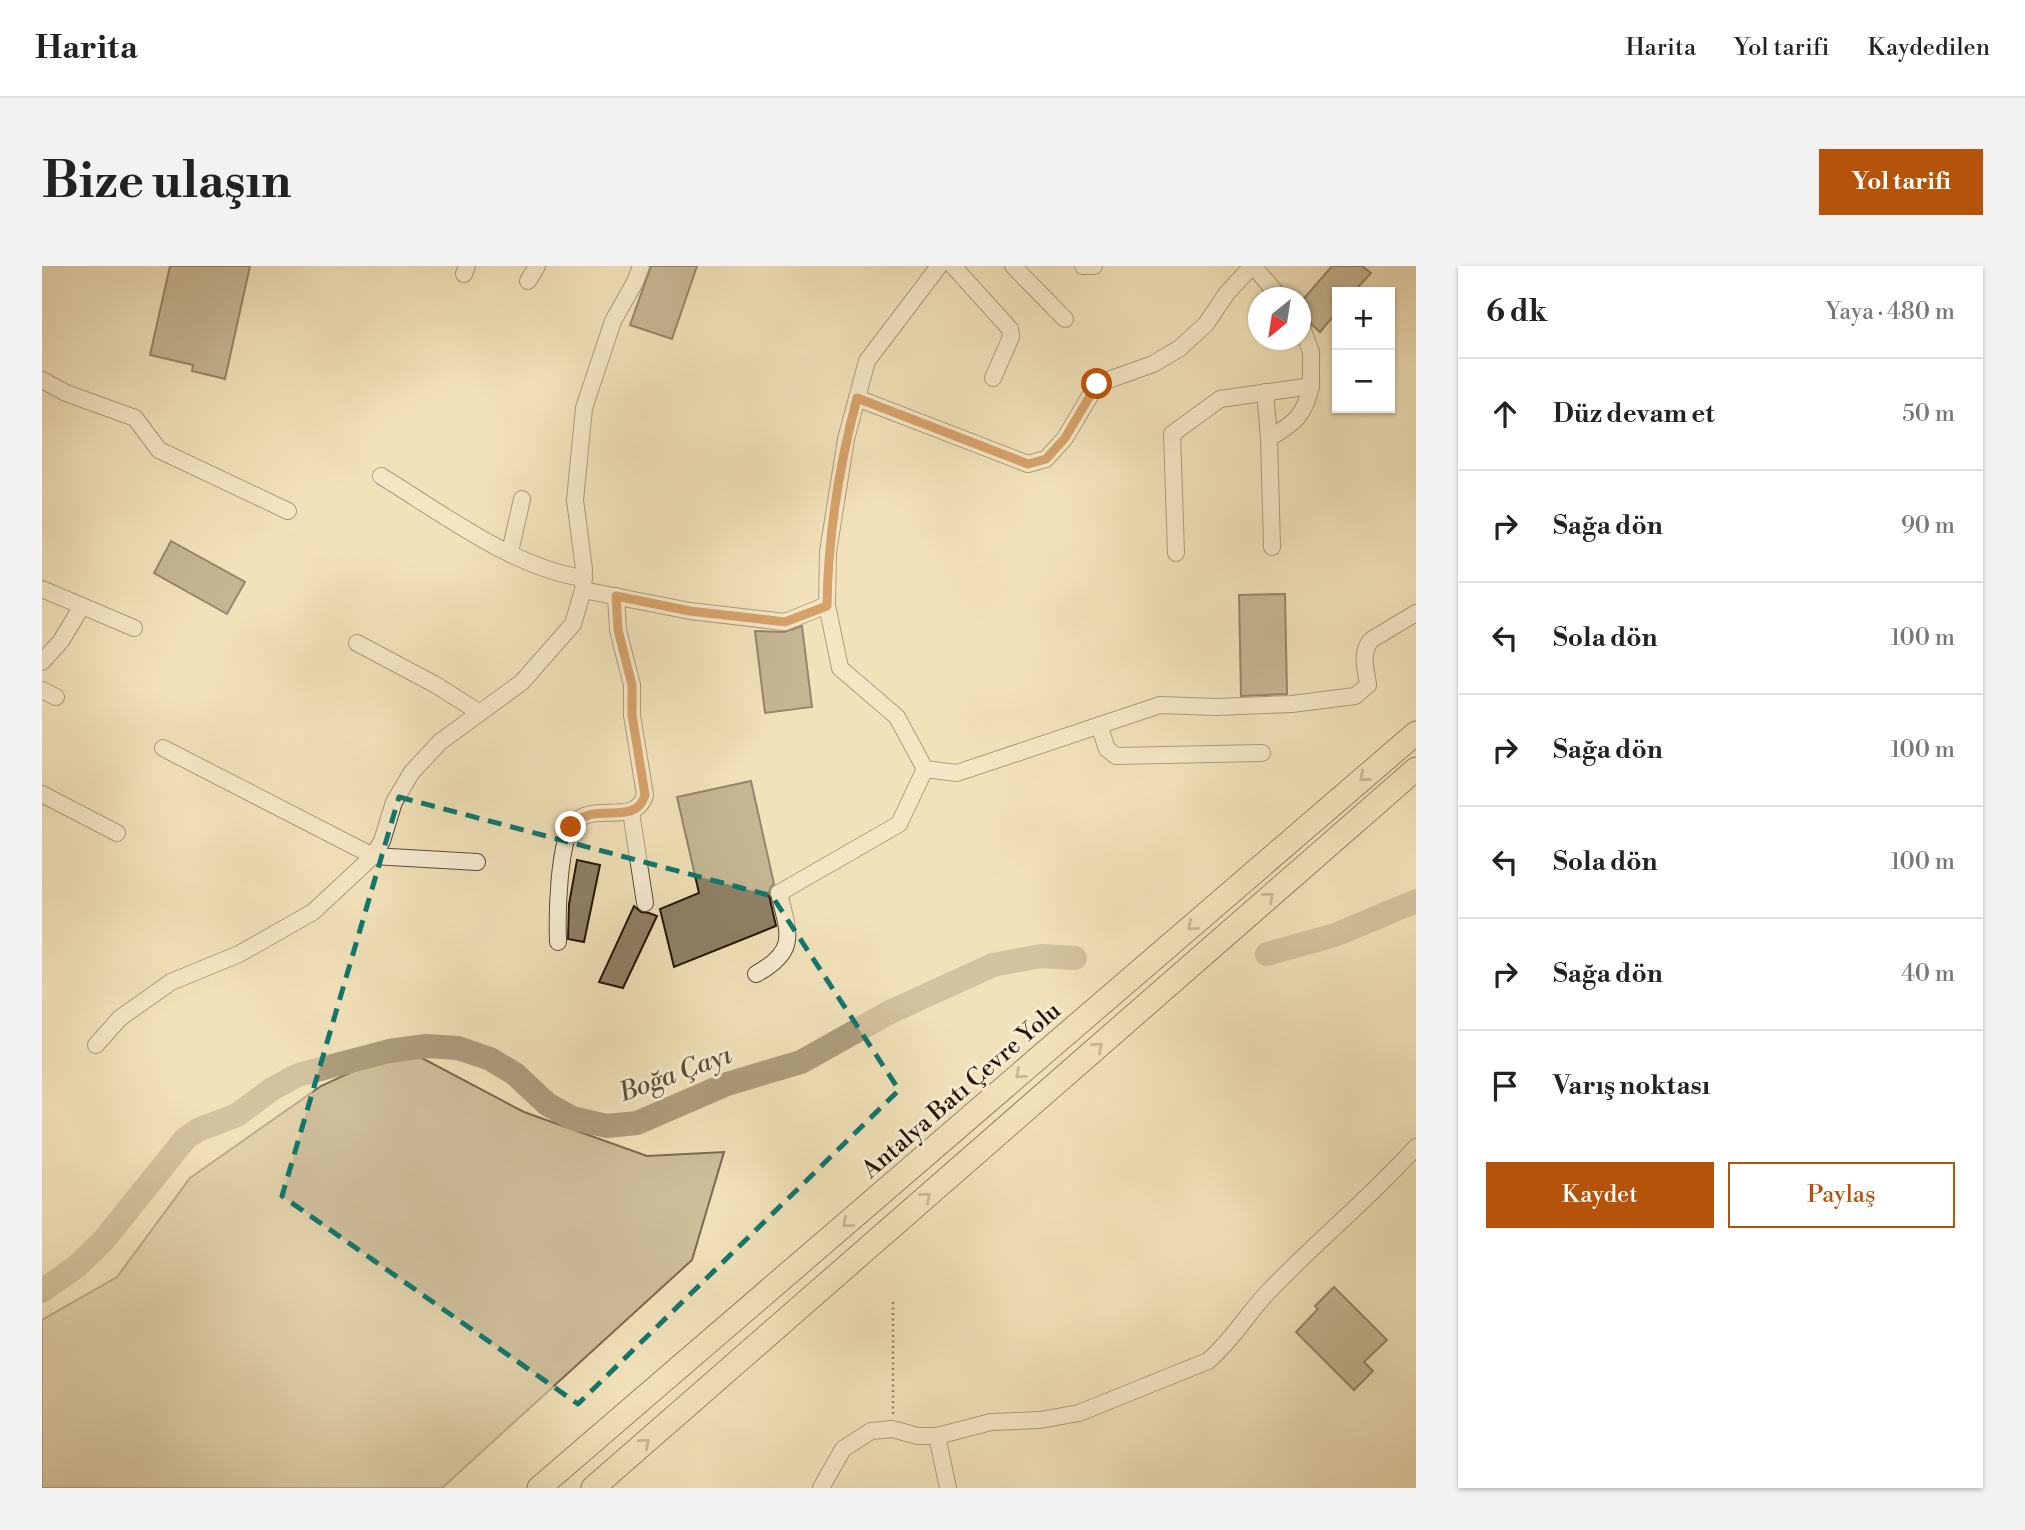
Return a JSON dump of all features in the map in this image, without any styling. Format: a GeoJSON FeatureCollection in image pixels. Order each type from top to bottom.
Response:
{"type":"FeatureCollection","features":[{"type":"Feature","properties":{"kind":"highway","name":"Antalya Batı Çevre Yolu"},"geometry":{"type":"LineString","coordinates":[[539,1488],[1416,733]]}},
{"type":"Feature","properties":{"kind":"highway"},"geometry":{"type":"LineString","coordinates":[[593,1488],[1416,769]]}},
{"type":"Feature","properties":{"kind":"street"},"geometry":{"type":"LineString","coordinates":[[528,281],[537,266]]}},
{"type":"Feature","properties":{"kind":"street"},"geometry":{"type":"LineString","coordinates":[[96,1045],[120,1018],[171,982],[239,954],[313,912],[373,856],[382,841],[394,802],[412,772],[440,742],[522,682],[573,624],[584,584],[575,500],[584,408],[613,321],[641,266]]}},
{"type":"Feature","properties":{"kind":"street"},"geometry":{"type":"LineString","coordinates":[[925,769],[897,716],[840,668],[827,606],[828,552],[846,439],[867,361],[939,266]]}},
{"type":"Feature","properties":{"kind":"street"},"geometry":{"type":"LineString","coordinates":[[953,266],[1010,329],[1011,337],[993,377]]}},
{"type":"Feature","properties":{"kind":"street"},"geometry":{"type":"LineString","coordinates":[[1013,266],[1065,319]]}},
{"type":"Feature","properties":{"kind":"street"},"geometry":{"type":"LineString","coordinates":[[1083,266],[1094,266]]}},
{"type":"Feature","properties":{"kind":"street"},"geometry":{"type":"LineString","coordinates":[[857,398],[1028,464],[1046,459],[1065,438],[1097,384],[1153,364],[1180,348],[1206,324],[1227,293],[1253,266],[1271,287]]}},
{"type":"Feature","properties":{"kind":"street"},"geometry":{"type":"LineString","coordinates":[[1269,438],[1289,427],[1307,404],[1311,386],[1310,350]]}},
{"type":"Feature","properties":{"kind":"street"},"geometry":{"type":"LineString","coordinates":[[42,380],[66,393],[135,418],[159,450],[288,511]]}},
{"type":"Feature","properties":{"kind":"street"},"geometry":{"type":"LineString","coordinates":[[1176,553],[1172,434],[1220,399],[1311,386]]}},
{"type":"Feature","properties":{"kind":"street"},"geometry":{"type":"LineString","coordinates":[[1265,392],[1272,547]]}},
{"type":"Feature","properties":{"kind":"street"},"geometry":{"type":"LineString","coordinates":[[381,476],[510,552],[551,572],[616,596],[690,611],[785,622],[827,606]]}},
{"type":"Feature","properties":{"kind":"street"},"geometry":{"type":"LineString","coordinates":[[510,552],[522,499]]}},
{"type":"Feature","properties":{"kind":"street"},"geometry":{"type":"LineString","coordinates":[[42,589],[134,628]]}},
{"type":"Feature","properties":{"kind":"street"},"geometry":{"type":"LineString","coordinates":[[558,942],[557,912],[564,851],[571,827],[578,819],[591,813],[631,812],[640,805],[645,795],[632,715],[632,685],[618,630],[616,596]]}},
{"type":"Feature","properties":{"kind":"street"},"geometry":{"type":"LineString","coordinates":[[42,662],[61,641],[82,606]]}},
{"type":"Feature","properties":{"kind":"street"},"geometry":{"type":"LineString","coordinates":[[925,769],[957,773],[1160,705],[1216,707],[1292,704],[1355,696],[1368,685],[1363,655],[1371,640],[1416,613]]}},
{"type":"Feature","properties":{"kind":"street"},"geometry":{"type":"LineString","coordinates":[[356,643],[436,685],[480,713]]}},
{"type":"Feature","properties":{"kind":"street"},"geometry":{"type":"LineString","coordinates":[[1099,725],[1107,749],[1116,756],[1262,753]]}},
{"type":"Feature","properties":{"kind":"street"},"geometry":{"type":"LineString","coordinates":[[163,748],[373,856],[477,862]]}},
{"type":"Feature","properties":{"kind":"street"},"geometry":{"type":"LineString","coordinates":[[756,974],[774,964],[787,946],[788,926],[779,893],[899,824],[925,769]]}},
{"type":"Feature","properties":{"kind":"street"},"geometry":{"type":"LineString","coordinates":[[42,794],[117,833]]}},
{"type":"Feature","properties":{"kind":"street"},"geometry":{"type":"LineString","coordinates":[[631,812],[645,903]]}},
{"type":"Feature","properties":{"kind":"street"},"geometry":{"type":"LineString","coordinates":[[821,1488],[843,1449],[871,1431],[892,1429],[918,1436],[937,1436],[991,1422],[1040,1420],[1079,1413],[1208,1362],[1224,1347],[1269,1290],[1416,1147]]}},
{"type":"Feature","properties":{"kind":"street"},"geometry":{"type":"LineString","coordinates":[[937,1436],[948,1488]]}},
{"type":"Feature","properties":{"kind":"path"},"geometry":{"type":"LineString","coordinates":[[892,1429],[893,1299]]}},
{"type":"Feature","properties":{"kind":"highlighted area"},"geometry":{"type":"Polygon","coordinates":[[[399,797],[772,896],[899,1090],[578,1404],[282,1196],[399,797]]]}},
{"type":"Feature","properties":{"kind":"shaded area"},"geometry":{"type":"Polygon","coordinates":[[[403,1048],[524,1112],[647,1156],[724,1152],[692,1260],[442,1488],[42,1488],[42,1320],[117,1277],[190,1178],[321,1086],[403,1048]]]}},
{"type":"Feature","properties":{"kind":"building"},"geometry":{"type":"Polygon","coordinates":[[[170,266],[250,266],[225,379],[192,371],[193,365],[150,355],[170,266]]]}},
{"type":"Feature","properties":{"kind":"building"},"geometry":{"type":"Polygon","coordinates":[[[651,266],[697,266],[672,339],[630,325],[651,266]]]}},
{"type":"Feature","properties":{"kind":"building"},"geometry":{"type":"Polygon","coordinates":[[[1332,266],[1362,266],[1371,273],[1358,287],[1332,287],[1332,318],[1320,332],[1311,323],[1311,290],[1332,266]]]}},
{"type":"Feature","properties":{"kind":"building"},"geometry":{"type":"Polygon","coordinates":[[[171,541],[245,582],[227,614],[154,573],[171,541]]]}},
{"type":"Feature","properties":{"kind":"building"},"geometry":{"type":"Polygon","coordinates":[[[1285,594],[1287,694],[1241,696],[1239,595],[1285,594]]]}},
{"type":"Feature","properties":{"kind":"building"},"geometry":{"type":"Polygon","coordinates":[[[802,626],[812,707],[765,713],[755,631],[784,632],[802,626]]]}},
{"type":"Feature","properties":{"kind":"building"},"geometry":{"type":"Polygon","coordinates":[[[751,781],[774,884],[769,895],[776,926],[674,967],[660,909],[699,893],[677,797],[751,781]]]}},
{"type":"Feature","properties":{"kind":"building"},"geometry":{"type":"Polygon","coordinates":[[[577,860],[600,865],[584,942],[568,939],[569,904],[577,860]]]}},
{"type":"Feature","properties":{"kind":"building"},"geometry":{"type":"Polygon","coordinates":[[[634,906],[641,912],[657,916],[623,988],[599,982],[634,906]]]}},
{"type":"Feature","properties":{"kind":"building"},"geometry":{"type":"Polygon","coordinates":[[[1334,1287],[1387,1340],[1364,1362],[1373,1371],[1354,1390],[1296,1332],[1318,1309],[1315,1306],[1334,1287]]]}},
{"type":"Feature","properties":{"kind":"waterway","name":"Boğa Çayı"},"geometry":{"type":"LineString","coordinates":[[1267,954],[1335,935],[1416,901]]}},
{"type":"Feature","properties":{"kind":"waterway","name":"Boğa Çayı"},"geometry":{"type":"LineString","coordinates":[[42,1291],[76,1267],[103,1241],[185,1139],[198,1130],[237,1115],[272,1089],[298,1075],[389,1051],[426,1046],[458,1048],[490,1059],[515,1074],[547,1104],[572,1118],[607,1126],[637,1123],[727,1084],[801,1062],[890,1012],[993,965],[1041,956],[1075,958]]}},
{"type":"Feature","properties":{"kind":"route"},"geometry":{"type":"LineString","coordinates":[[571,827],[578,819],[591,813],[631,812],[640,805],[645,795],[632,715],[632,685],[618,630],[616,596],[690,611],[785,622],[827,606],[828,552],[846,439],[857,398],[1028,464],[1046,459],[1065,438],[1097,384]]}}]}
